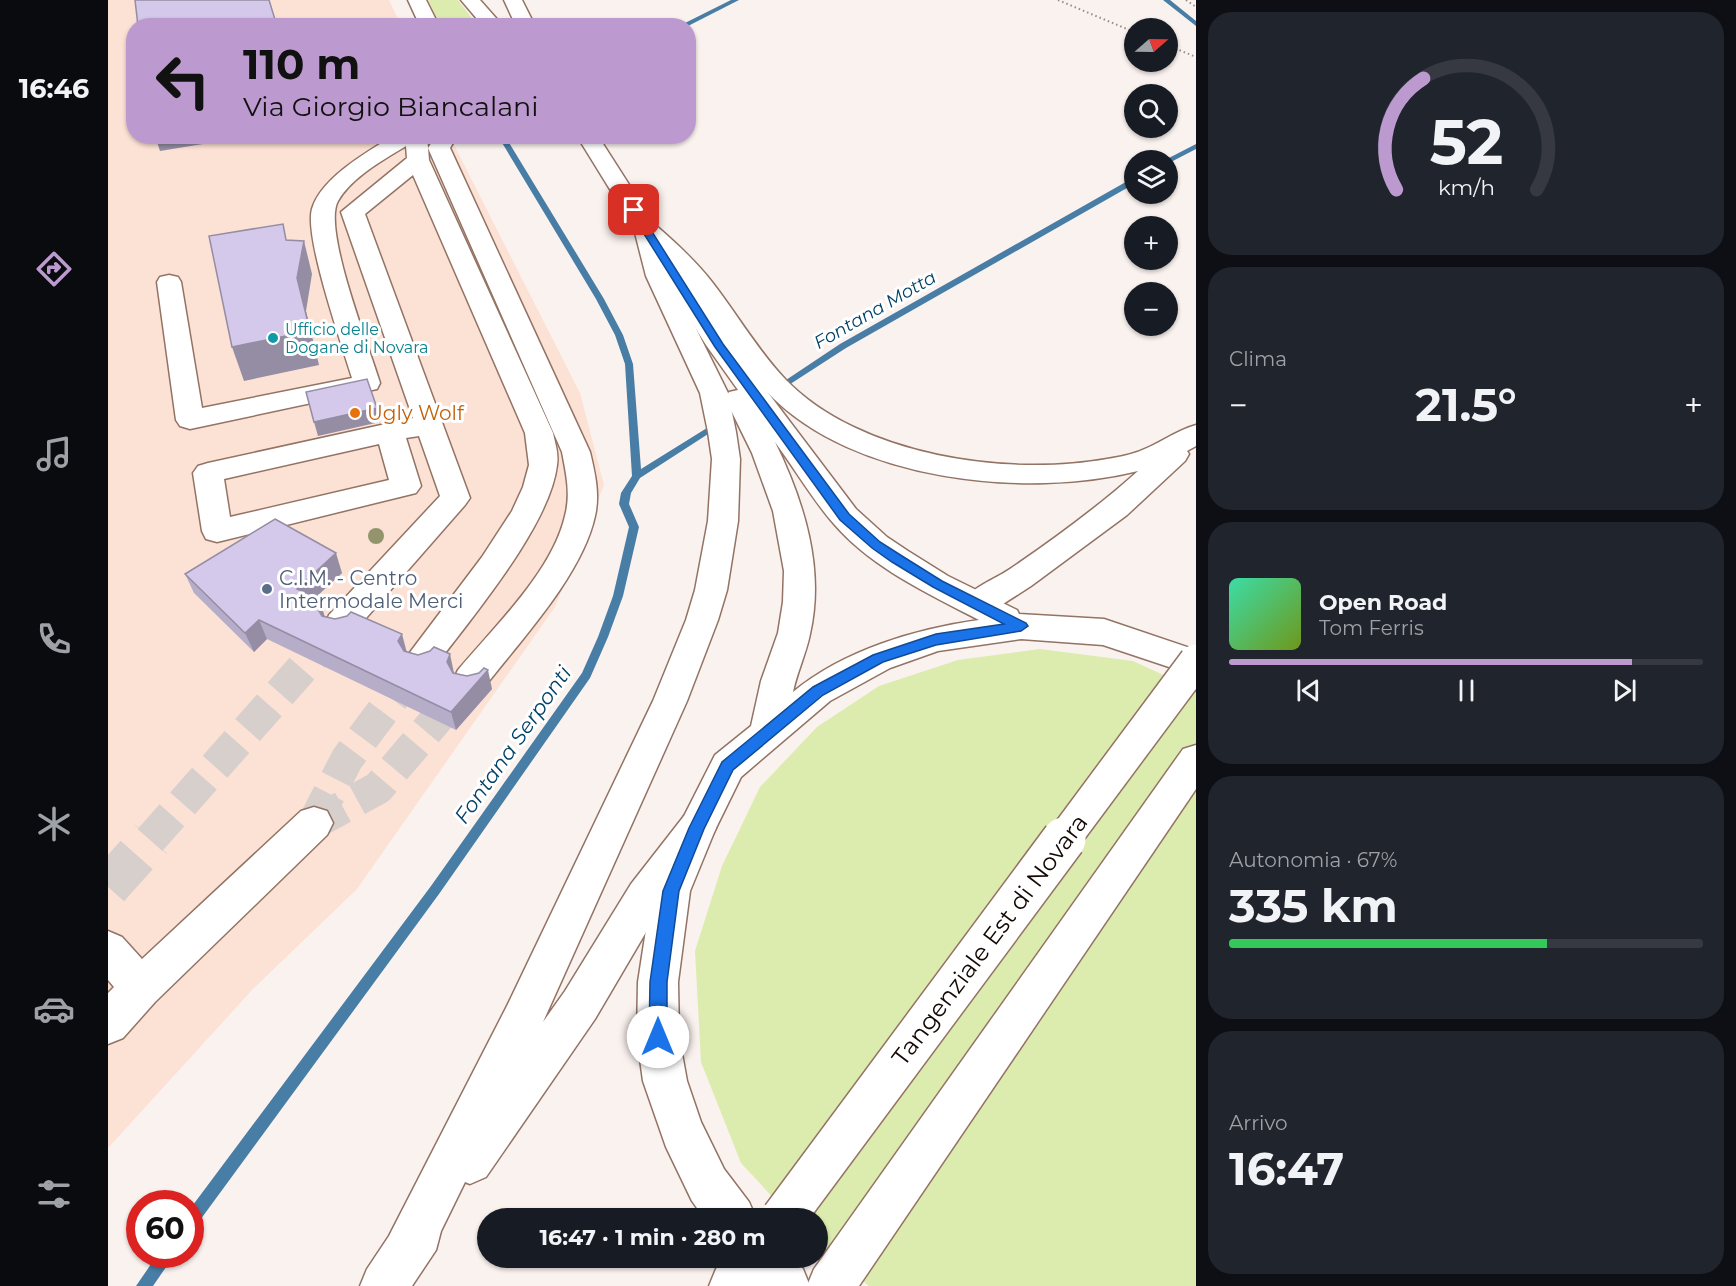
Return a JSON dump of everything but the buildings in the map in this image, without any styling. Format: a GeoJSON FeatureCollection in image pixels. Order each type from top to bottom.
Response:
{"type":"FeatureCollection","features":[{"type":"Feature","properties":{"kind":"main road"},"geometry":{"type":"LineString","coordinates":[[417,0],[426,18]]}},
{"type":"Feature","properties":{"kind":"main road"},"geometry":{"type":"LineString","coordinates":[[470,0],[487,18]]}},
{"type":"Feature","properties":{"kind":"main road"},"geometry":{"type":"LineString","coordinates":[[496,0],[508,18]]}},
{"type":"Feature","properties":{"kind":"main road"},"geometry":{"type":"LineString","coordinates":[[513,0],[522,18]]}},
{"type":"Feature","properties":{"kind":"main road"},"geometry":{"type":"LineString","coordinates":[[170,282],[190,420],[367,382],[324,237],[323,210],[334,190],[373,159],[414,144]]}},
{"type":"Feature","properties":{"kind":"main road"},"geometry":{"type":"LineString","coordinates":[[341,624],[455,498],[353,212],[414,144]]}},
{"type":"Feature","properties":{"kind":"main road"},"geometry":{"type":"LineString","coordinates":[[414,144],[539,433],[543,464],[537,490],[510,539],[422,659]]}},
{"type":"Feature","properties":{"kind":"main road"},"geometry":{"type":"LineString","coordinates":[[442,144],[439,148],[576,452],[584,495],[576,531],[553,576],[470,680]]}},
{"type":"Feature","properties":{"kind":"main road"},"geometry":{"type":"LineString","coordinates":[[592,144],[719,345],[732,386],[751,405],[845,517],[876,545],[937,584],[1021,626]]}},
{"type":"Feature","properties":{"kind":"main road"},"geometry":{"type":"LineString","coordinates":[[646,228],[658,276],[714,393],[751,405],[822,421],[887,450],[928,462],[1004,475],[1054,476],[1110,469],[1149,459],[1196,434]]}},
{"type":"Feature","properties":{"kind":"main road"},"geometry":{"type":"LineString","coordinates":[[646,228],[689,270],[751,405],[782,491],[798,557],[798,597],[794,632],[778,681],[767,734]]}},
{"type":"Feature","properties":{"kind":"main road"},"geometry":{"type":"LineString","coordinates":[[407,1250],[522,1021],[670,701],[702,621],[711,590],[723,521],[726,459],[751,405]]}},
{"type":"Feature","properties":{"kind":"main road"},"geometry":{"type":"LineString","coordinates":[[390,433],[406,486],[217,531],[208,473],[429,424]]}},
{"type":"Feature","properties":{"kind":"main road"},"geometry":{"type":"LineString","coordinates":[[978,603],[1020,578],[1116,508],[1196,434]]}},
{"type":"Feature","properties":{"kind":"main road"},"geometry":{"type":"LineString","coordinates":[[725,1208],[708,1185],[682,1131],[665,1081],[658,1037],[658,982],[671,891],[697,828],[728,766],[818,691],[878,658],[936,639],[1021,626],[1104,632],[1196,662]]}},
{"type":"Feature","properties":{"kind":"main road","name":"Tangenziale Est di Novara"},"geometry":{"type":"LineString","coordinates":[[790,1208],[1196,662]]}},
{"type":"Feature","properties":{"kind":"main road"},"geometry":{"type":"LineString","coordinates":[[831,1286],[1196,760]]}},
{"type":"Feature","properties":{"kind":"main road"},"geometry":{"type":"LineString","coordinates":[[108,1023],[141,988],[314,823]]}},
{"type":"Feature","properties":{"kind":"main road"},"geometry":{"type":"LineString","coordinates":[[384,1286],[580,1005],[645,897],[697,828]]}},
{"type":"Feature","properties":{"kind":"main road"},"geometry":{"type":"LineString","coordinates":[[108,950],[141,988]]}},
{"type":"Feature","properties":{"kind":"main road"},"geometry":{"type":"LineString","coordinates":[[733,1286],[746,1268]]}},
{"type":"Feature","properties":{"kind":"main road"},"geometry":{"type":"LineString","coordinates":[[771,1268],[786,1286]]}},
{"type":"Feature","properties":{"kind":"path"},"geometry":{"type":"LineString","coordinates":[[1058,0],[1124,28]]}},
{"type":"Feature","properties":{"kind":"path"},"geometry":{"type":"LineString","coordinates":[[1186,0],[1196,7]]}},
{"type":"Feature","properties":{"kind":"path"},"geometry":{"type":"LineString","coordinates":[[1178,50],[1196,57]]}},
{"type":"Feature","properties":{"kind":"shaded area"},"geometry":{"type":"Polygon","coordinates":[[[108,0],[389,0],[398,18],[126,18],[126,144],[454,144],[580,393],[604,485],[555,607],[357,889],[253,989],[108,1148],[108,0]]]}},
{"type":"Feature","properties":{"kind":"green space"},"geometry":{"type":"Polygon","coordinates":[[[428,0],[458,0],[472,18],[437,18],[428,0]]]}},
{"type":"Feature","properties":{"kind":"green space"},"geometry":{"type":"Polygon","coordinates":[[[1040,649],[1133,661],[1196,690],[1196,1286],[869,1286],[828,1252],[828,1208],[783,1208],[741,1163],[701,1062],[695,951],[722,866],[760,787],[817,727],[879,686],[958,660],[1040,649]]]}},
{"type":"Feature","properties":{"kind":"waterway","name":"Fontana Serponti"},"geometry":{"type":"LineString","coordinates":[[696,19],[736,0]]}},
{"type":"Feature","properties":{"kind":"waterway"},"geometry":{"type":"LineString","coordinates":[[1166,0],[1196,24]]}},
{"type":"Feature","properties":{"kind":"waterway","name":"Fontana Serponti"},"geometry":{"type":"LineString","coordinates":[[506,144],[600,299],[619,335],[629,364],[637,476]]}},
{"type":"Feature","properties":{"kind":"waterway","name":"Fontana Motta"},"geometry":{"type":"LineString","coordinates":[[1178,156],[1196,146]]}},
{"type":"Feature","properties":{"kind":"waterway","name":"Fontana Motta"},"geometry":{"type":"LineString","coordinates":[[778,388],[843,346],[1124,187]]}},
{"type":"Feature","properties":{"kind":"waterway","name":"Fontana Motta"},"geometry":{"type":"LineString","coordinates":[[637,476],[718,425]]}},
{"type":"Feature","properties":{"kind":"waterway","name":"Fontana Serponti"},"geometry":{"type":"LineString","coordinates":[[204,1203],[435,890],[586,675],[618,596],[634,527],[624,504],[626,493],[637,476]]}},
{"type":"Feature","properties":{"kind":"waterway","name":"Fontana Serponti"},"geometry":{"type":"LineString","coordinates":[[144,1286],[157,1268]]}},
{"type":"Feature","properties":{"kind":"tunnel"},"geometry":{"type":"LineString","coordinates":[[150,840],[338,628]]}},
{"type":"Feature","properties":{"kind":"tunnel"},"geometry":{"type":"LineString","coordinates":[[418,664],[347,759],[314,823],[378,788],[464,687]]}},
{"type":"Feature","properties":{"kind":"tunnel"},"geometry":{"type":"LineString","coordinates":[[108,887],[151,839]]}},
{"type":"Feature","properties":{"kind":"place","name":"Ufficio delle Dogane di Novara"},"geometry":{"type":"Point","coordinates":[273,338]}},
{"type":"Feature","properties":{"kind":"place","name":"Ugly Wolf"},"geometry":{"type":"Point","coordinates":[355,413]}},
{"type":"Feature","properties":{"kind":"place","name":"C.I.M. - Centro Intermodale Merci"},"geometry":{"type":"Point","coordinates":[267,589]}},
{"type":"Feature","properties":{"kind":"route"},"geometry":{"type":"LineString","coordinates":[[634,210],[719,345],[845,517],[876,545],[937,584],[1021,626],[936,639],[878,658],[818,691],[728,766],[697,828],[671,891],[658,982],[658,1037]]}}]}
